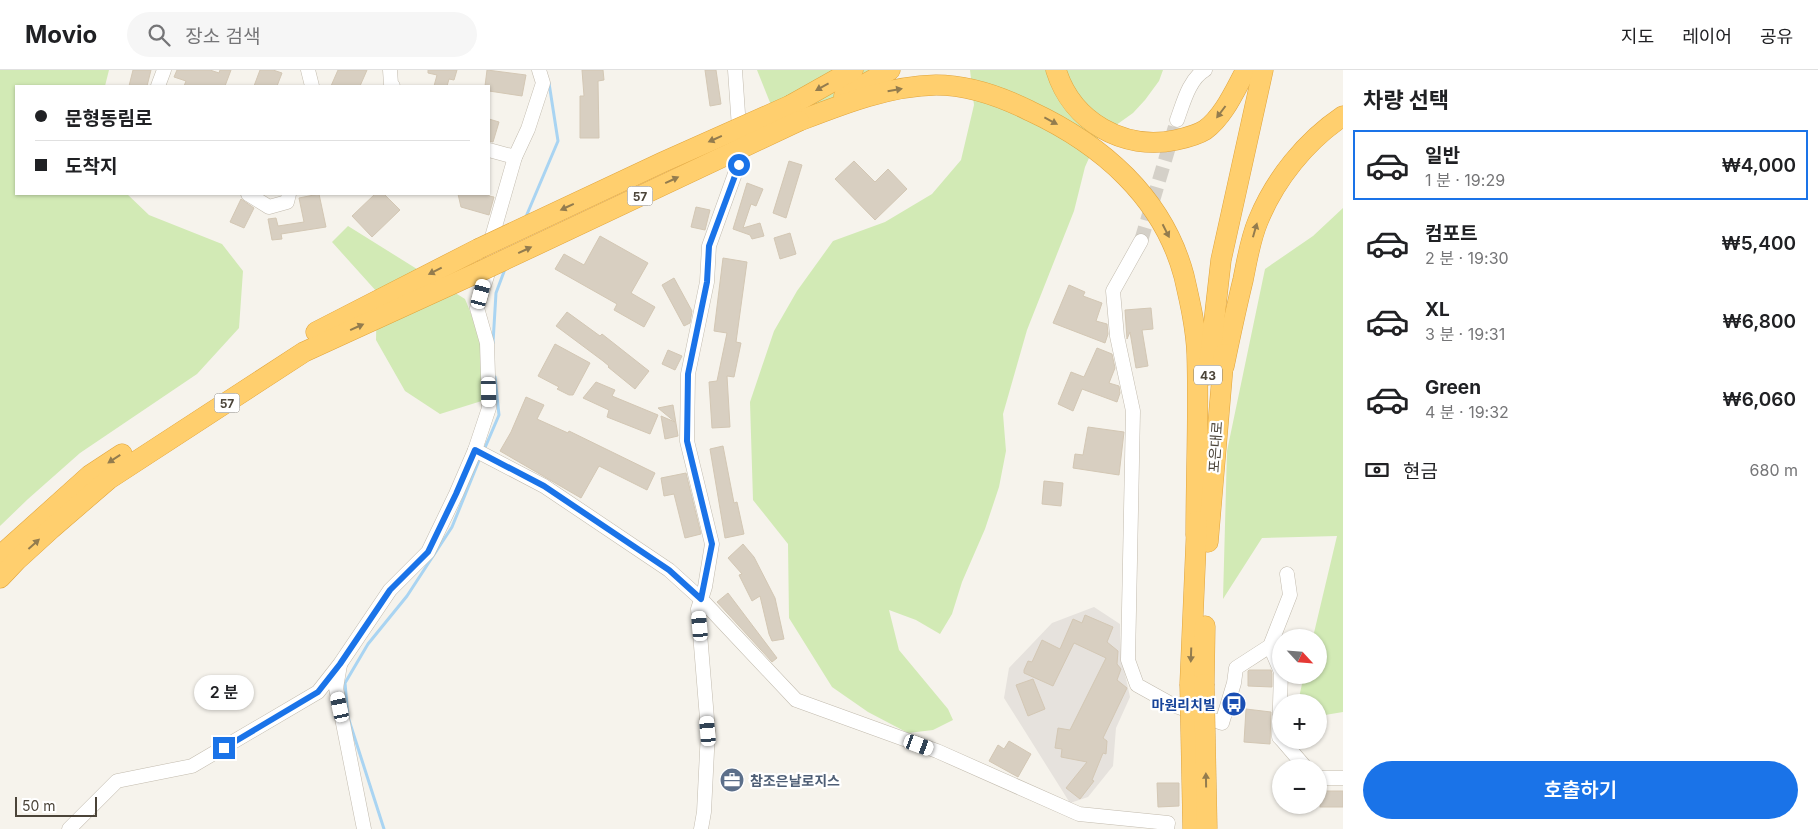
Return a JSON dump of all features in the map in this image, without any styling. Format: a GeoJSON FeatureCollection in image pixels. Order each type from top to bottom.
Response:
{"type":"FeatureCollection","features":[{"type":"Feature","properties":{"kind":"highway","name":"57"},"geometry":{"type":"LineString","coordinates":[[0,556],[90,475],[287,348],[478,249],[663,162],[795,113],[852,70]]}},
{"type":"Feature","properties":{"kind":"highway","name":"57"},"geometry":{"type":"LineString","coordinates":[[0,578],[16,560],[110,479],[304,352],[481,271],[795,113],[890,70]]}},
{"type":"Feature","properties":{"kind":"highway"},"geometry":{"type":"LineString","coordinates":[[1056,70],[1066,94],[1079,110],[1095,124],[1110,134],[1124,140],[1154,143],[1182,139],[1204,130],[1233,96],[1246,70]]}},
{"type":"Feature","properties":{"kind":"highway","name":"포은대로"},"geometry":{"type":"LineString","coordinates":[[1207,829],[1197,684],[1196,535],[1203,416],[1221,260],[1263,70]]}},
{"type":"Feature","properties":{"kind":"highway","name":"포은대로"},"geometry":{"type":"LineString","coordinates":[[1197,684],[1221,380],[1236,252],[1277,70]]}},
{"type":"Feature","properties":{"kind":"highway"},"geometry":{"type":"LineString","coordinates":[[795,113],[889,91],[938,85],[963,88],[991,94],[1014,102],[1044,117],[1072,132],[1118,167],[1140,191],[1158,217],[1172,244],[1183,274],[1193,315],[1197,353],[1196,535]]}},
{"type":"Feature","properties":{"kind":"highway"},"geometry":{"type":"LineString","coordinates":[[1221,380],[1248,255],[1258,222],[1269,199],[1288,169],[1326,127],[1343,116]]}},
{"type":"Feature","properties":{"kind":"highway","name":"43"},"geometry":{"type":"LineString","coordinates":[[1193,829],[1197,684]]}},
{"type":"Feature","properties":{"kind":"street"},"geometry":{"type":"LineString","coordinates":[[158,85],[164,70]]}},
{"type":"Feature","properties":{"kind":"street"},"geometry":{"type":"LineString","coordinates":[[308,70],[312,85]]}},
{"type":"Feature","properties":{"kind":"street"},"geometry":{"type":"LineString","coordinates":[[390,70],[392,85]]}},
{"type":"Feature","properties":{"kind":"street"},"geometry":{"type":"LineString","coordinates":[[69,829],[117,781],[192,766],[318,692],[340,664],[390,590],[428,552],[475,450],[489,408],[487,343],[478,308],[493,257],[492,237],[515,157],[528,130],[543,83],[539,70]]}},
{"type":"Feature","properties":{"kind":"street"},"geometry":{"type":"LineString","coordinates":[[701,829],[704,812],[708,731],[698,609],[712,544],[687,441],[688,374],[707,282],[709,246],[741,157],[735,70]]}},
{"type":"Feature","properties":{"kind":"street"},"geometry":{"type":"LineString","coordinates":[[1177,120],[1198,74],[1205,70]]}},
{"type":"Feature","properties":{"kind":"street"},"geometry":{"type":"LineString","coordinates":[[490,150],[515,157]]}},
{"type":"Feature","properties":{"kind":"street"},"geometry":{"type":"LineString","coordinates":[[250,195],[269,207],[287,202],[289,195]]}},
{"type":"Feature","properties":{"kind":"street"},"geometry":{"type":"LineString","coordinates":[[1142,242],[1113,291],[1117,336],[1133,411],[1128,660],[1137,686],[1173,706],[1222,723],[1234,683],[1236,668],[1270,646],[1290,595],[1287,574]]}},
{"type":"Feature","properties":{"kind":"street"},"geometry":{"type":"LineString","coordinates":[[475,450],[552,492],[669,570],[701,599],[796,700],[937,751],[1079,814],[1168,823],[1167,829]]}},
{"type":"Feature","properties":{"kind":"street"},"geometry":{"type":"LineString","coordinates":[[1270,646],[1281,672],[1280,694]]}},
{"type":"Feature","properties":{"kind":"street"},"geometry":{"type":"LineString","coordinates":[[340,664],[336,688],[364,829]]}},
{"type":"Feature","properties":{"kind":"street"},"geometry":{"type":"LineString","coordinates":[[1290,749],[1298,759]]}},
{"type":"Feature","properties":{"kind":"street"},"geometry":{"type":"LineString","coordinates":[[1327,778],[1343,778]]}},
{"type":"Feature","properties":{"kind":"shaded area"},"geometry":{"type":"Polygon","coordinates":[[[1094,607],[1120,624],[1121,656],[1130,697],[1116,728],[1113,766],[1088,797],[1070,803],[1004,698],[1009,668],[1052,623],[1094,607]]]}},
{"type":"Feature","properties":{"kind":"green space"},"geometry":{"type":"Polygon","coordinates":[[[0,70],[109,70],[105,85],[15,85],[15,195],[128,195],[149,215],[222,244],[243,271],[239,328],[197,374],[80,453],[0,526],[0,70]]]}},
{"type":"Feature","properties":{"kind":"green space"},"geometry":{"type":"Polygon","coordinates":[[[757,70],[871,70],[851,93],[777,120],[757,70]]]}},
{"type":"Feature","properties":{"kind":"green space"},"geometry":{"type":"Polygon","coordinates":[[[970,70],[1163,70],[1159,81],[1133,113],[1098,138],[1085,167],[1074,211],[1027,330],[1003,414],[1006,451],[999,487],[985,529],[962,582],[952,614],[940,634],[916,620],[889,610],[899,650],[948,709],[953,720],[933,730],[908,733],[868,712],[832,687],[789,618],[788,544],[753,500],[750,402],[774,331],[797,291],[833,241],[885,222],[932,194],[961,160],[974,105],[970,70]]]}},
{"type":"Feature","properties":{"kind":"green space"},"geometry":{"type":"Polygon","coordinates":[[[1343,208],[1343,712],[1327,715],[1327,694],[1300,694],[1302,684],[1328,684],[1328,629],[1315,629],[1337,536],[1262,538],[1223,599],[1227,451],[1265,269],[1313,236],[1343,208]]]}},
{"type":"Feature","properties":{"kind":"green space"},"geometry":{"type":"Polygon","coordinates":[[[348,226],[465,299],[481,338],[488,399],[440,414],[405,391],[376,340],[377,292],[332,242],[348,226]]]}},
{"type":"Feature","properties":{"kind":"building"},"geometry":{"type":"Polygon","coordinates":[[[133,70],[151,70],[147,85],[129,85],[133,70]]]}},
{"type":"Feature","properties":{"kind":"building"},"geometry":{"type":"Polygon","coordinates":[[[177,70],[210,70],[219,73],[220,70],[231,70],[225,85],[184,85],[186,81],[174,77],[177,70]]]}},
{"type":"Feature","properties":{"kind":"building"},"geometry":{"type":"Polygon","coordinates":[[[260,70],[273,70],[282,73],[277,85],[254,85],[260,70]]]}},
{"type":"Feature","properties":{"kind":"building"},"geometry":{"type":"Polygon","coordinates":[[[338,70],[367,70],[360,85],[331,85],[338,70]]]}},
{"type":"Feature","properties":{"kind":"building"},"geometry":{"type":"Polygon","coordinates":[[[428,70],[457,70],[454,80],[449,79],[447,85],[434,85],[437,75],[428,73],[428,70]]]}},
{"type":"Feature","properties":{"kind":"building"},"geometry":{"type":"Polygon","coordinates":[[[487,70],[526,75],[522,96],[490,91],[490,85],[485,85],[487,70]]]}},
{"type":"Feature","properties":{"kind":"building"},"geometry":{"type":"Polygon","coordinates":[[[582,70],[603,70],[604,80],[598,81],[599,138],[580,138],[580,96],[584,96],[582,70]]]}},
{"type":"Feature","properties":{"kind":"building"},"geometry":{"type":"Polygon","coordinates":[[[705,70],[716,70],[721,104],[710,106],[705,70]]]}},
{"type":"Feature","properties":{"kind":"building"},"geometry":{"type":"Polygon","coordinates":[[[490,119],[499,122],[493,142],[490,141],[490,119]]]}},
{"type":"Feature","properties":{"kind":"building"},"geometry":{"type":"Polygon","coordinates":[[[789,161],[802,165],[786,218],[773,213],[789,161]]]}},
{"type":"Feature","properties":{"kind":"building"},"geometry":{"type":"Polygon","coordinates":[[[854,161],[875,182],[888,169],[907,189],[875,220],[835,179],[854,161]]]}},
{"type":"Feature","properties":{"kind":"building"},"geometry":{"type":"Polygon","coordinates":[[[747,183],[763,189],[756,206],[751,204],[743,228],[760,223],[764,236],[752,239],[750,235],[733,229],[747,183]]]}},
{"type":"Feature","properties":{"kind":"building"},"geometry":{"type":"Polygon","coordinates":[[[319,195],[326,227],[281,234],[282,239],[272,240],[268,219],[276,218],[278,226],[304,222],[299,198],[319,195]]]}},
{"type":"Feature","properties":{"kind":"building"},"geometry":{"type":"Polygon","coordinates":[[[374,195],[385,195],[400,210],[372,237],[352,216],[374,195]]]}},
{"type":"Feature","properties":{"kind":"building"},"geometry":{"type":"Polygon","coordinates":[[[458,195],[489,195],[494,197],[489,215],[461,207],[458,195]]]}},
{"type":"Feature","properties":{"kind":"building"},"geometry":{"type":"Polygon","coordinates":[[[241,199],[254,208],[244,228],[230,222],[241,199]]]}},
{"type":"Feature","properties":{"kind":"building"},"geometry":{"type":"Polygon","coordinates":[[[696,207],[710,210],[705,230],[691,227],[696,207]]]}},
{"type":"Feature","properties":{"kind":"building"},"geometry":{"type":"Polygon","coordinates":[[[790,233],[796,254],[780,259],[774,238],[790,233]]]}},
{"type":"Feature","properties":{"kind":"building"},"geometry":{"type":"Polygon","coordinates":[[[600,236],[648,263],[631,293],[655,307],[644,327],[614,310],[617,304],[555,269],[564,254],[584,265],[600,236]]]}},
{"type":"Feature","properties":{"kind":"building"},"geometry":{"type":"Polygon","coordinates":[[[723,258],[747,262],[736,342],[741,343],[734,377],[727,376],[730,427],[712,428],[709,382],[717,381],[727,333],[714,331],[723,258]]]}},
{"type":"Feature","properties":{"kind":"building"},"geometry":{"type":"Polygon","coordinates":[[[674,278],[692,311],[690,323],[684,326],[662,285],[674,278]]]}},
{"type":"Feature","properties":{"kind":"building"},"geometry":{"type":"Polygon","coordinates":[[[1069,285],[1085,292],[1083,296],[1102,303],[1096,321],[1107,324],[1108,334],[1105,343],[1053,323],[1069,285]]]}},
{"type":"Feature","properties":{"kind":"building"},"geometry":{"type":"Polygon","coordinates":[[[1151,308],[1153,329],[1142,330],[1148,366],[1136,368],[1130,332],[1127,339],[1125,310],[1151,308]]]}},
{"type":"Feature","properties":{"kind":"building"},"geometry":{"type":"Polygon","coordinates":[[[567,312],[600,336],[602,334],[649,371],[635,389],[603,361],[556,326],[567,312]]]}},
{"type":"Feature","properties":{"kind":"building"},"geometry":{"type":"Polygon","coordinates":[[[555,344],[590,363],[573,395],[557,389],[559,387],[538,376],[555,344]]]}},
{"type":"Feature","properties":{"kind":"building"},"geometry":{"type":"Polygon","coordinates":[[[1097,348],[1112,354],[1115,368],[1109,383],[1119,386],[1120,393],[1117,402],[1082,389],[1073,411],[1058,404],[1071,372],[1084,377],[1097,348]]]}},
{"type":"Feature","properties":{"kind":"building"},"geometry":{"type":"Polygon","coordinates":[[[668,350],[682,356],[675,370],[662,364],[668,350]]]}},
{"type":"Feature","properties":{"kind":"building"},"geometry":{"type":"Polygon","coordinates":[[[596,382],[615,390],[612,396],[658,415],[650,434],[607,417],[609,410],[583,398],[596,382]]]}},
{"type":"Feature","properties":{"kind":"building"},"geometry":{"type":"Polygon","coordinates":[[[526,397],[544,405],[537,419],[568,433],[569,431],[655,473],[647,490],[599,466],[581,498],[500,451],[511,432],[526,397]]]}},
{"type":"Feature","properties":{"kind":"building"},"geometry":{"type":"Polygon","coordinates":[[[673,405],[678,436],[665,439],[661,416],[675,422],[658,408],[673,405]]]}},
{"type":"Feature","properties":{"kind":"building"},"geometry":{"type":"Polygon","coordinates":[[[1088,427],[1124,432],[1119,475],[1073,468],[1075,454],[1083,455],[1088,427]]]}},
{"type":"Feature","properties":{"kind":"building"},"geometry":{"type":"Polygon","coordinates":[[[723,446],[734,503],[737,502],[744,534],[725,538],[710,449],[723,446]]]}},
{"type":"Feature","properties":{"kind":"building"},"geometry":{"type":"Polygon","coordinates":[[[686,473],[701,534],[685,538],[674,494],[664,496],[661,478],[686,473]]]}},
{"type":"Feature","properties":{"kind":"building"},"geometry":{"type":"Polygon","coordinates":[[[1044,481],[1063,483],[1061,506],[1042,504],[1044,481]]]}},
{"type":"Feature","properties":{"kind":"building"},"geometry":{"type":"Polygon","coordinates":[[[743,544],[754,557],[775,598],[784,639],[772,641],[760,596],[752,601],[739,575],[742,574],[728,558],[743,544]]]}},
{"type":"Feature","properties":{"kind":"building"},"geometry":{"type":"Polygon","coordinates":[[[728,593],[777,658],[772,662],[717,602],[728,593]]]}},
{"type":"Feature","properties":{"kind":"building"},"geometry":{"type":"Polygon","coordinates":[[[1085,615],[1113,627],[1107,642],[1118,651],[1117,664],[1121,669],[1117,680],[1127,688],[1103,738],[1107,741],[1106,754],[1103,753],[1092,780],[1094,781],[1080,799],[1066,788],[1087,762],[1061,757],[1062,749],[1055,748],[1058,728],[1070,730],[1106,658],[1074,643],[1053,686],[1024,673],[1024,670],[1028,661],[1032,662],[1042,640],[1060,649],[1073,619],[1082,623],[1085,615]]]}},
{"type":"Feature","properties":{"kind":"building"},"geometry":{"type":"Polygon","coordinates":[[[1271,670],[1272,687],[1248,686],[1248,671],[1271,670]]]}},
{"type":"Feature","properties":{"kind":"building"},"geometry":{"type":"Polygon","coordinates":[[[1033,679],[1045,709],[1028,716],[1016,685],[1033,679]]]}},
{"type":"Feature","properties":{"kind":"building"},"geometry":{"type":"Polygon","coordinates":[[[1246,709],[1271,712],[1270,744],[1244,742],[1246,709]]]}},
{"type":"Feature","properties":{"kind":"building"},"geometry":{"type":"Polygon","coordinates":[[[1009,741],[1031,754],[1018,777],[989,761],[998,745],[1004,749],[1009,741]]]}},
{"type":"Feature","properties":{"kind":"building"},"geometry":{"type":"Polygon","coordinates":[[[1157,783],[1179,783],[1179,806],[1158,807],[1157,783]]]}},
{"type":"Feature","properties":{"kind":"building"},"geometry":{"type":"Polygon","coordinates":[[[1327,791],[1343,791],[1343,807],[1327,807],[1327,791]]]}},
{"type":"Feature","properties":{"kind":"waterway"},"geometry":{"type":"LineString","coordinates":[[525,219],[558,141],[549,83]]}},
{"type":"Feature","properties":{"kind":"waterway"},"geometry":{"type":"LineString","coordinates":[[493,343],[496,293],[505,269]]}},
{"type":"Feature","properties":{"kind":"waterway"},"geometry":{"type":"LineString","coordinates":[[484,450],[499,415],[495,377]]}},
{"type":"Feature","properties":{"kind":"waterway"},"geometry":{"type":"LineString","coordinates":[[384,829],[348,717],[345,683],[368,644],[407,596],[452,527],[480,458]]}},
{"type":"Feature","properties":{"kind":"tunnel"},"geometry":{"type":"LineString","coordinates":[[1141,241],[1177,120]]}},
{"type":"Feature","properties":{"kind":"place","name":"마원리치빌"},"geometry":{"type":"Point","coordinates":[1234,704]}},
{"type":"Feature","properties":{"kind":"place","name":"참조은날로지스"},"geometry":{"type":"Point","coordinates":[732,780]}},
{"type":"Feature","properties":{"kind":"route"},"geometry":{"type":"LineString","coordinates":[[224,748],[318,692],[340,664],[390,590],[428,552],[475,450],[544,486],[669,570],[701,599],[705,587],[712,544],[687,441],[688,374],[707,282],[709,246],[739,165]]}}]}
